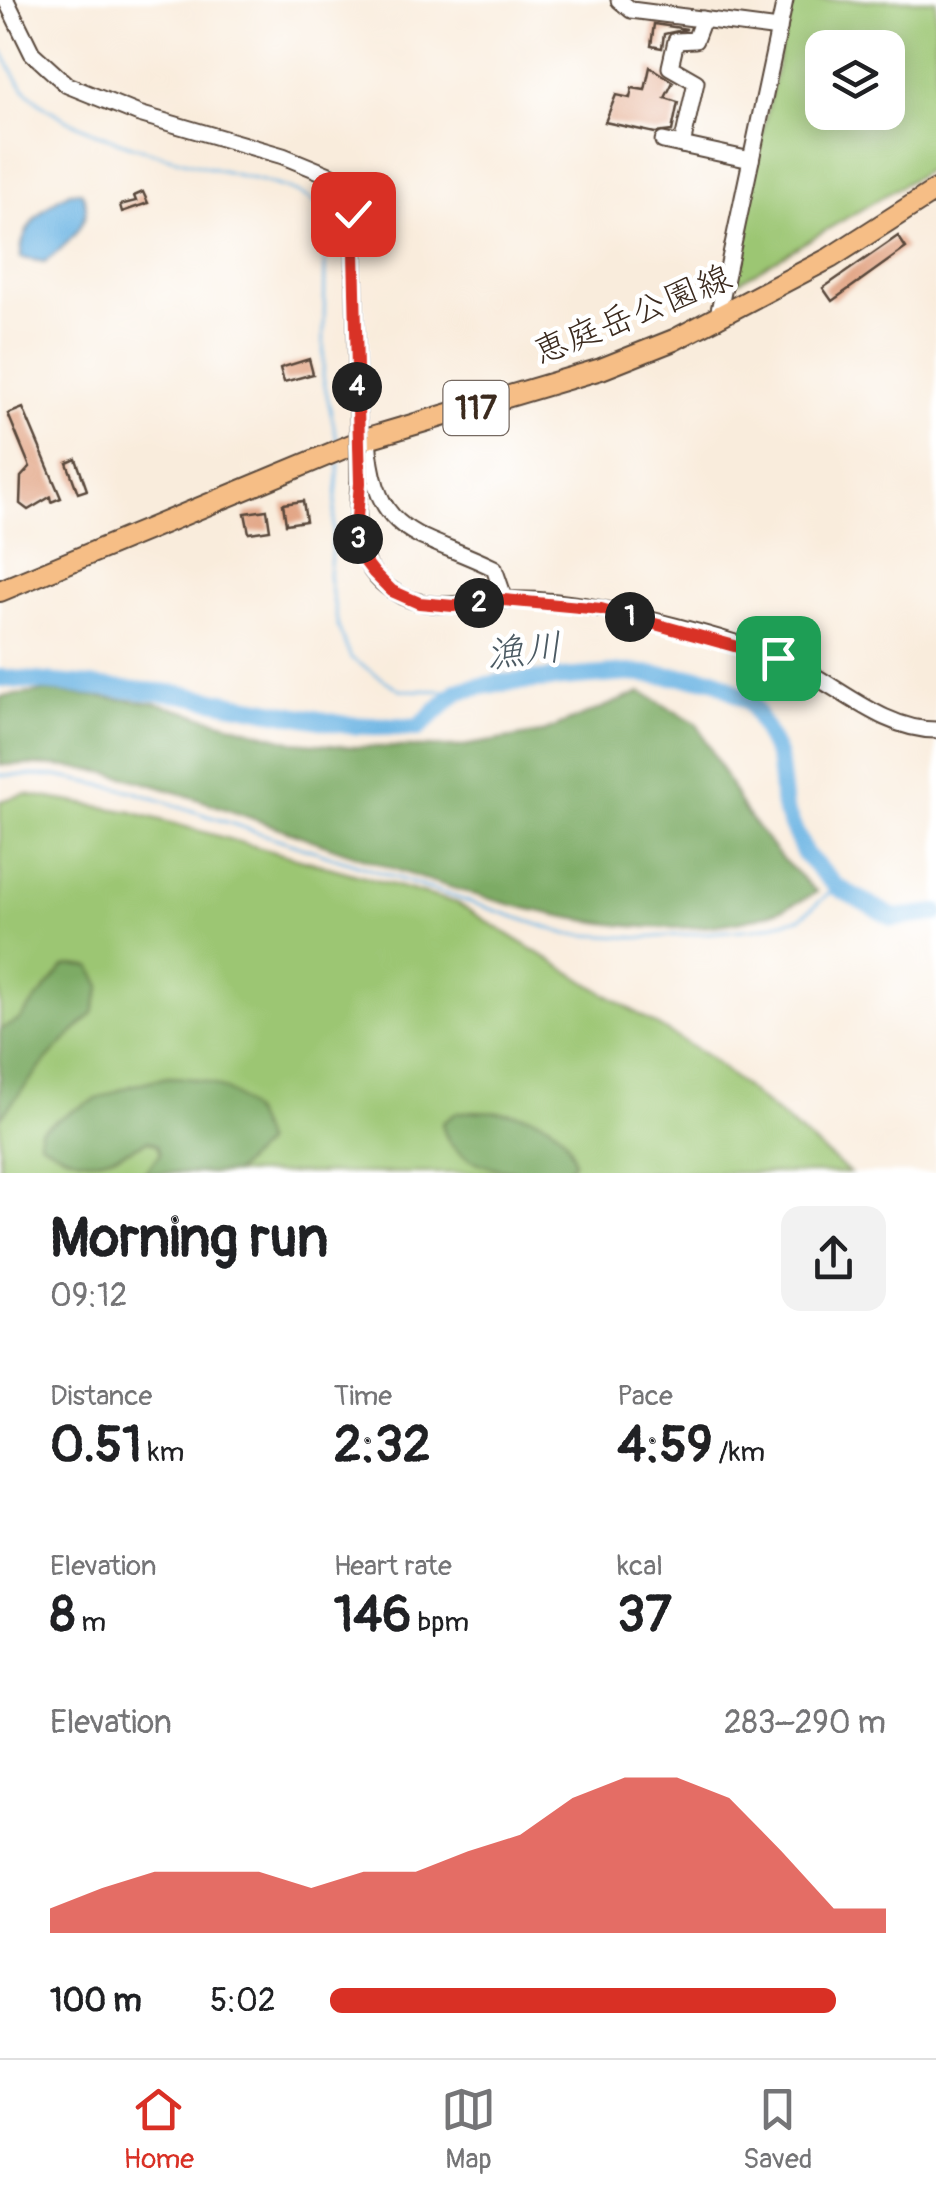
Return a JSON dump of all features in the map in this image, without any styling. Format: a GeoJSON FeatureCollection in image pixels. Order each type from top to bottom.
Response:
{"type":"FeatureCollection","features":[{"type":"Feature","properties":{"kind":"main road","name":"恵庭岳公園線"},"geometry":{"type":"LineString","coordinates":[[0,591],[368,438],[601,370],[717,320],[830,258],[936,190]]}},
{"type":"Feature","properties":{"kind":"street"},"geometry":{"type":"LineString","coordinates":[[6,0],[32,53],[50,75],[67,85],[138,114],[283,156],[338,179],[353,214],[360,483],[356,529],[364,560],[392,591],[419,603],[453,606],[504,600],[601,609],[778,658],[891,720],[936,730]]}},
{"type":"Feature","properties":{"kind":"street"},"geometry":{"type":"LineString","coordinates":[[717,320],[785,0]]}},
{"type":"Feature","properties":{"kind":"street"},"geometry":{"type":"LineString","coordinates":[[621,1],[631,10],[779,29]]}},
{"type":"Feature","properties":{"kind":"street"},"geometry":{"type":"LineString","coordinates":[[682,145],[696,82],[670,68],[676,42],[695,40],[703,19]]}},
{"type":"Feature","properties":{"kind":"street"},"geometry":{"type":"LineString","coordinates":[[662,141],[751,160]]}},
{"type":"Feature","properties":{"kind":"street"},"geometry":{"type":"LineString","coordinates":[[368,438],[371,480],[380,506],[416,534],[494,568],[504,600]]}},
{"type":"Feature","properties":{"kind":"green space"},"geometry":{"type":"Polygon","coordinates":[[[791,0],[936,0],[936,165],[740,281],[731,277],[791,0]]]}},
{"type":"Feature","properties":{"kind":"green space"},"geometry":{"type":"Polygon","coordinates":[[[47,691],[155,703],[293,742],[355,747],[457,747],[541,733],[641,692],[697,724],[745,812],[781,858],[817,892],[742,921],[657,928],[566,917],[471,894],[120,776],[60,766],[0,765],[0,697],[47,691]]]}},
{"type":"Feature","properties":{"kind":"green space"},"geometry":{"type":"Polygon","coordinates":[[[25,794],[132,812],[457,903],[707,1056],[850,1173],[0,1173],[0,801],[25,794]]]}},
{"type":"Feature","properties":{"kind":"green space"},"geometry":{"type":"Polygon","coordinates":[[[64,967],[91,967],[101,986],[93,1013],[48,1058],[0,1118],[0,1030],[19,1020],[64,967]]]}},
{"type":"Feature","properties":{"kind":"green space"},"geometry":{"type":"Polygon","coordinates":[[[168,1077],[202,1081],[230,1092],[252,1113],[264,1144],[234,1173],[144,1173],[160,1154],[157,1145],[148,1141],[94,1160],[69,1156],[40,1142],[40,1130],[86,1104],[134,1085],[168,1077]]]}},
{"type":"Feature","properties":{"kind":"green space"},"geometry":{"type":"Polygon","coordinates":[[[456,1113],[521,1114],[550,1125],[569,1146],[574,1163],[564,1173],[547,1173],[490,1167],[473,1161],[448,1140],[442,1123],[456,1113]]]}},
{"type":"Feature","properties":{"kind":"water"},"geometry":{"type":"Polygon","coordinates":[[[70,192],[81,192],[85,202],[86,211],[77,230],[45,262],[21,258],[29,227],[51,204],[70,192]]]}},
{"type":"Feature","properties":{"kind":"building"},"geometry":{"type":"Polygon","coordinates":[[[654,24],[687,29],[664,34],[662,48],[651,46],[654,24]]]}},
{"type":"Feature","properties":{"kind":"building"},"geometry":{"type":"Polygon","coordinates":[[[650,67],[673,82],[665,98],[678,102],[672,131],[655,133],[605,122],[616,95],[630,98],[632,88],[645,90],[650,67]]]}},
{"type":"Feature","properties":{"kind":"building"},"geometry":{"type":"Polygon","coordinates":[[[143,192],[148,203],[122,212],[120,205],[136,201],[134,196],[143,192]]]}},
{"type":"Feature","properties":{"kind":"building"},"geometry":{"type":"Polygon","coordinates":[[[898,236],[906,248],[832,301],[823,288],[898,236]]]}},
{"type":"Feature","properties":{"kind":"building"},"geometry":{"type":"Polygon","coordinates":[[[309,359],[313,374],[284,382],[280,368],[309,359]]]}},
{"type":"Feature","properties":{"kind":"building"},"geometry":{"type":"Polygon","coordinates":[[[23,408],[61,498],[51,502],[50,497],[28,510],[20,504],[21,477],[30,467],[8,414],[23,408]]]}},
{"type":"Feature","properties":{"kind":"building"},"geometry":{"type":"Polygon","coordinates":[[[76,459],[87,490],[78,493],[67,463],[76,459]]]}},
{"type":"Feature","properties":{"kind":"building"},"geometry":{"type":"Polygon","coordinates":[[[303,501],[306,521],[286,524],[283,504],[303,501]]]}},
{"type":"Feature","properties":{"kind":"building"},"geometry":{"type":"Polygon","coordinates":[[[267,510],[270,530],[249,533],[245,513],[267,510]]]}},
{"type":"Feature","properties":{"kind":"waterway"},"geometry":{"type":"LineString","coordinates":[[0,47],[23,87],[64,118],[152,152],[282,187],[326,210],[323,377],[337,440]]}},
{"type":"Feature","properties":{"kind":"waterway"},"geometry":{"type":"LineString","coordinates":[[339,464],[329,576],[338,627],[351,658],[400,690],[458,691]]}},
{"type":"Feature","properties":{"kind":"waterway","name":"漁川"},"geometry":{"type":"LineString","coordinates":[[0,678],[180,694],[347,725],[418,728],[458,691],[498,683],[628,673],[714,679],[752,703],[778,757],[784,808],[805,854],[837,887],[894,918],[936,913]]}},
{"type":"Feature","properties":{"kind":"waterway"},"geometry":{"type":"LineString","coordinates":[[0,775],[56,776],[132,791],[567,934],[643,938],[755,929],[800,918],[837,887]]}},
{"type":"Feature","properties":{"kind":"route"},"geometry":{"type":"LineString","coordinates":[[353,214],[360,483],[356,529],[364,560],[374,573],[392,591],[419,603],[453,606],[504,600],[601,609],[778,658]]}}]}
